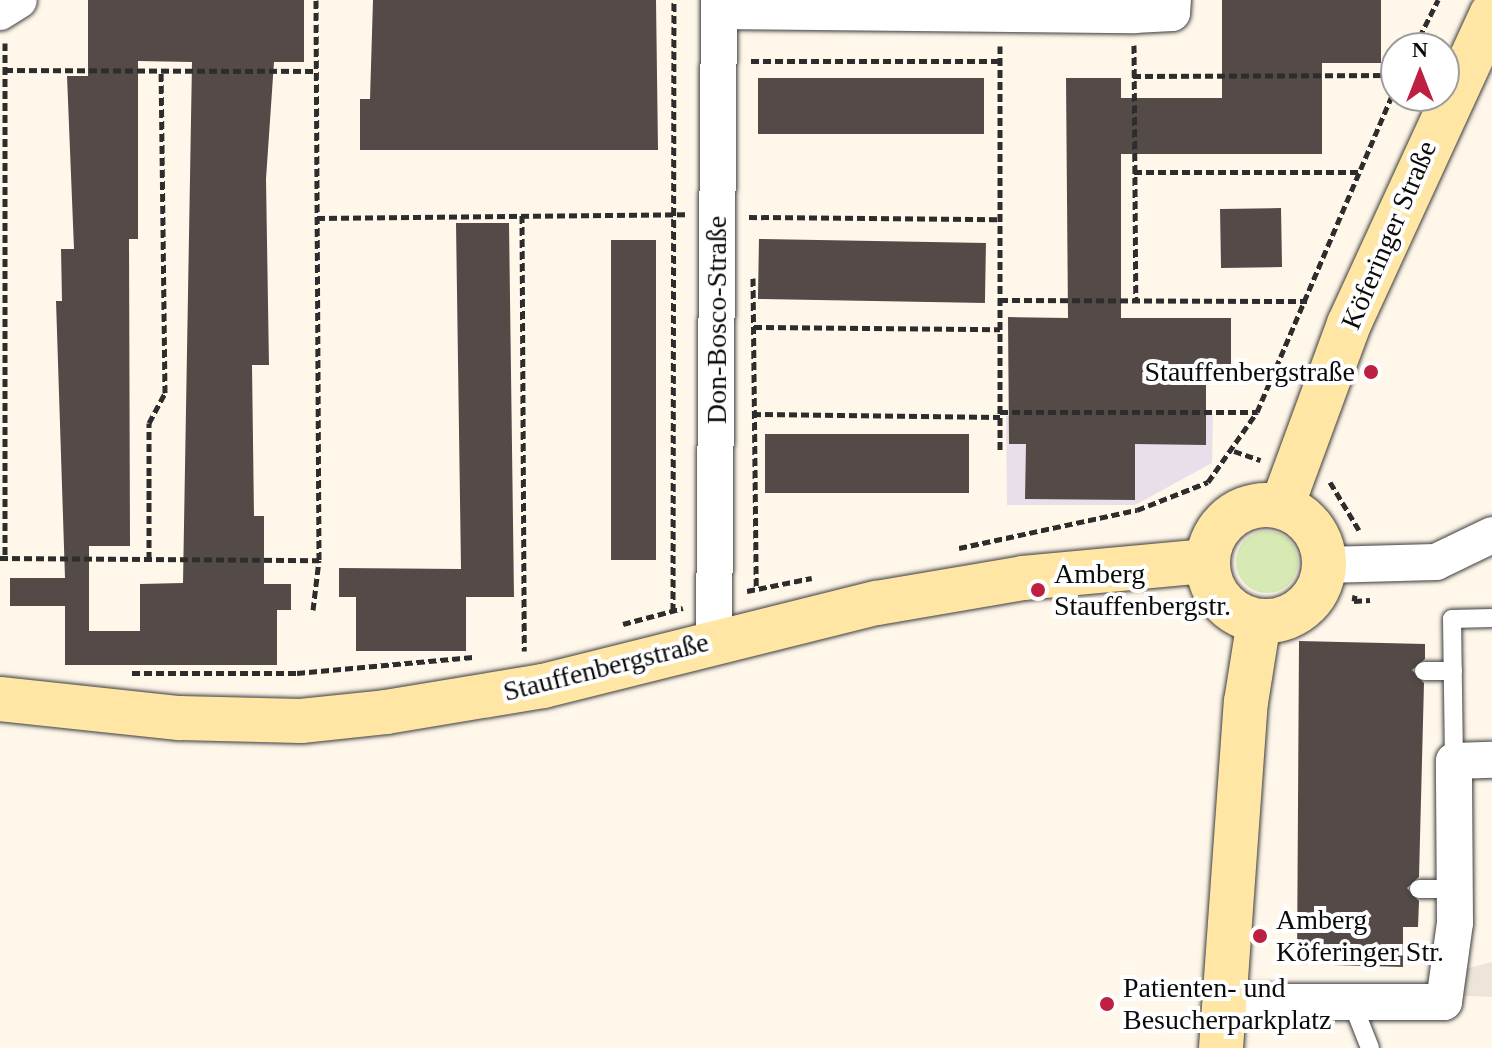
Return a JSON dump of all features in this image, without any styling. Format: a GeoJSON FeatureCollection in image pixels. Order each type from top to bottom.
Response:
{"type":"FeatureCollection","features":[{"type":"Feature","properties":{"kind":"street"},"geometry":{"type":"LineString","coordinates":[[729,7],[1134,15],[1172,13],[1173,0]]}},
{"type":"Feature","properties":{"kind":"street","name":"Don-Bosco-Straße"},"geometry":{"type":"LineString","coordinates":[[714,619],[716,415],[735,216],[734,61],[729,7]]}},
{"type":"Feature","properties":{"kind":"street","name":"Köferinger Straße"},"geometry":{"type":"LineString","coordinates":[[1289,489],[1349,324],[1492,13]]}},
{"type":"Feature","properties":{"kind":"street"},"geometry":{"type":"LineString","coordinates":[[1289,489],[1314,528],[1325,565],[1311,600],[1279,620],[1259,621],[1217,594],[1207,561],[1231,516],[1289,489]]}},
{"type":"Feature","properties":{"kind":"street"},"geometry":{"type":"LineString","coordinates":[[1325,565],[1436,562],[1492,535]]}},
{"type":"Feature","properties":{"kind":"street","name":"Stauffenbergstraße"},"geometry":{"type":"LineString","coordinates":[[0,699],[301,721],[543,686],[714,619],[1023,578],[1207,561]]}},
{"type":"Feature","properties":{"kind":"street"},"geometry":{"type":"LineString","coordinates":[[1221,1048],[1246,702],[1259,621]]}},
{"type":"Feature","properties":{"kind":"street"},"geometry":{"type":"LineString","coordinates":[[1225,1002],[1353,1005],[1444,1002],[1455,889],[1454,761],[1492,760]]}},
{"type":"Feature","properties":{"kind":"lane"},"geometry":{"type":"LineString","coordinates":[[1454,761],[1452,619],[1492,618]]}},
{"type":"Feature","properties":{"kind":"lane"},"geometry":{"type":"LineString","coordinates":[[1424,671],[1453,671]]}},
{"type":"Feature","properties":{"kind":"lane"},"geometry":{"type":"LineString","coordinates":[[1419,889],[1455,889]]}},
{"type":"Feature","properties":{"kind":"lane"},"geometry":{"type":"LineString","coordinates":[[1353,1005],[1370,1048]]}},
{"type":"Feature","properties":{"kind":"path"},"geometry":{"type":"LineString","coordinates":[[313,610],[319,560],[316,0]]}},
{"type":"Feature","properties":{"kind":"path"},"geometry":{"type":"LineString","coordinates":[[673,611],[674,0]]}},
{"type":"Feature","properties":{"kind":"path"},"geometry":{"type":"LineString","coordinates":[[1422,32],[1438,0]]}},
{"type":"Feature","properties":{"kind":"path"},"geometry":{"type":"LineString","coordinates":[[729,7],[734,61],[751,77]]}},
{"type":"Feature","properties":{"kind":"path"},"geometry":{"type":"LineString","coordinates":[[8,8],[5,70],[3,558],[319,560]]}},
{"type":"Feature","properties":{"kind":"path"},"geometry":{"type":"LineString","coordinates":[[1000,450],[1001,13]]}},
{"type":"Feature","properties":{"kind":"path"},"geometry":{"type":"LineString","coordinates":[[1134,15],[1136,300]]}},
{"type":"Feature","properties":{"kind":"path"},"geometry":{"type":"LineString","coordinates":[[734,61],[1000,61]]}},
{"type":"Feature","properties":{"kind":"path"},"geometry":{"type":"LineString","coordinates":[[5,70],[316,71]]}},
{"type":"Feature","properties":{"kind":"path"},"geometry":{"type":"LineString","coordinates":[[149,559],[149,423],[165,393],[161,70]]}},
{"type":"Feature","properties":{"kind":"path"},"geometry":{"type":"LineString","coordinates":[[1133,76],[1380,75]]}},
{"type":"Feature","properties":{"kind":"path"},"geometry":{"type":"LineString","coordinates":[[954,549],[1137,510],[1208,482],[1234,451],[1257,412],[1385,112]]}},
{"type":"Feature","properties":{"kind":"path"},"geometry":{"type":"LineString","coordinates":[[1134,172],[1360,172]]}},
{"type":"Feature","properties":{"kind":"path"},"geometry":{"type":"LineString","coordinates":[[735,216],[752,202]]}},
{"type":"Feature","properties":{"kind":"path"},"geometry":{"type":"LineString","coordinates":[[317,218],[674,213],[1000,219]]}},
{"type":"Feature","properties":{"kind":"path"},"geometry":{"type":"LineString","coordinates":[[522,215],[524,652]]}},
{"type":"Feature","properties":{"kind":"path"},"geometry":{"type":"LineString","coordinates":[[735,216],[753,233]]}},
{"type":"Feature","properties":{"kind":"path"},"geometry":{"type":"LineString","coordinates":[[753,265],[756,589]]}},
{"type":"Feature","properties":{"kind":"path"},"geometry":{"type":"LineString","coordinates":[[1000,300],[1307,301]]}},
{"type":"Feature","properties":{"kind":"path"},"geometry":{"type":"LineString","coordinates":[[754,327],[1000,329]]}},
{"type":"Feature","properties":{"kind":"path"},"geometry":{"type":"LineString","coordinates":[[716,415],[1257,412]]}},
{"type":"Feature","properties":{"kind":"path"},"geometry":{"type":"LineString","coordinates":[[1234,451],[1289,489],[1334,483],[1362,535]]}},
{"type":"Feature","properties":{"kind":"path"},"geometry":{"type":"LineString","coordinates":[[613,627],[673,611],[714,619],[756,589],[817,577]]}},
{"type":"Feature","properties":{"kind":"path"},"geometry":{"type":"LineString","coordinates":[[509,654],[539,648]]}},
{"type":"Feature","properties":{"kind":"path"},"geometry":{"type":"LineString","coordinates":[[121,673],[297,673],[479,656]]}},
{"type":"Feature","properties":{"kind":"shaded area"},"geometry":{"type":"Polygon","coordinates":[[[1213,415],[1212,463],[1135,505],[1007,505],[1006,416],[1213,415]]]}},
{"type":"Feature","properties":{"kind":"shaded area"},"geometry":{"type":"Polygon","coordinates":[[[1492,962],[1492,997],[1448,995],[1465,969],[1492,962]]]}},
{"type":"Feature","properties":{"kind":"green space"},"geometry":{"type":"Polygon","coordinates":[[[1261,531],[1273,531],[1289,540],[1296,550],[1296,574],[1289,584],[1273,593],[1261,593],[1241,579],[1236,568],[1236,556],[1250,536],[1261,531]]]}},
{"type":"Feature","properties":{"kind":"building"},"geometry":{"type":"Polygon","coordinates":[[[88,0],[304,0],[304,62],[274,62],[266,179],[269,365],[252,365],[254,516],[264,516],[264,584],[291,584],[291,610],[277,610],[277,665],[65,665],[65,606],[10,606],[10,578],[65,578],[56,301],[62,301],[61,249],[74,249],[67,76],[88,76],[88,0]],[[138,61],[138,239],[129,239],[130,546],[89,546],[89,631],[140,631],[140,584],[183,583],[192,62],[138,61]]]}},
{"type":"Feature","properties":{"kind":"building"},"geometry":{"type":"Polygon","coordinates":[[[373,0],[656,0],[658,150],[360,150],[360,99],[370,99],[373,0]]]}},
{"type":"Feature","properties":{"kind":"building"},"geometry":{"type":"Polygon","coordinates":[[[1222,0],[1381,0],[1380,63],[1322,63],[1322,154],[1121,154],[1121,318],[1231,318],[1231,375],[1206,375],[1206,445],[1135,444],[1135,500],[1025,499],[1026,444],[1009,444],[1008,317],[1068,318],[1066,78],[1121,78],[1121,98],[1222,98],[1222,0]]]}},
{"type":"Feature","properties":{"kind":"building"},"geometry":{"type":"Polygon","coordinates":[[[758,78],[984,78],[984,134],[758,134],[758,78]]]}},
{"type":"Feature","properties":{"kind":"building"},"geometry":{"type":"Polygon","coordinates":[[[1281,208],[1282,267],[1221,268],[1220,209],[1281,208]]]}},
{"type":"Feature","properties":{"kind":"building"},"geometry":{"type":"Polygon","coordinates":[[[456,223],[509,223],[514,597],[466,597],[466,651],[356,651],[356,597],[339,597],[339,568],[461,569],[456,223]]]}},
{"type":"Feature","properties":{"kind":"building"},"geometry":{"type":"Polygon","coordinates":[[[759,239],[986,243],[985,303],[758,299],[759,239]]]}},
{"type":"Feature","properties":{"kind":"building"},"geometry":{"type":"Polygon","coordinates":[[[611,240],[656,240],[656,560],[611,560],[611,240]]]}},
{"type":"Feature","properties":{"kind":"building"},"geometry":{"type":"Polygon","coordinates":[[[765,434],[969,434],[969,493],[765,493],[765,434]]]}},
{"type":"Feature","properties":{"kind":"building"},"geometry":{"type":"Polygon","coordinates":[[[1299,641],[1425,644],[1425,659],[1412,670],[1424,683],[1419,877],[1407,888],[1419,901],[1418,927],[1403,927],[1403,967],[1297,964],[1299,641]]]}},
{"type":"Feature","properties":{"kind":"place","name":"Stauffenbergstraße"},"geometry":{"type":"Point","coordinates":[1371,372]}},
{"type":"Feature","properties":{"kind":"place","name":"Amberg Stauffenbergstr."},"geometry":{"type":"Point","coordinates":[1038,590]}},
{"type":"Feature","properties":{"kind":"place","name":"Amberg Köferinger Str."},"geometry":{"type":"Point","coordinates":[1260,936]}},
{"type":"Feature","properties":{"kind":"place","name":"Patienten- und Besucherparkplatz"},"geometry":{"type":"Point","coordinates":[1107,1004]}}]}
